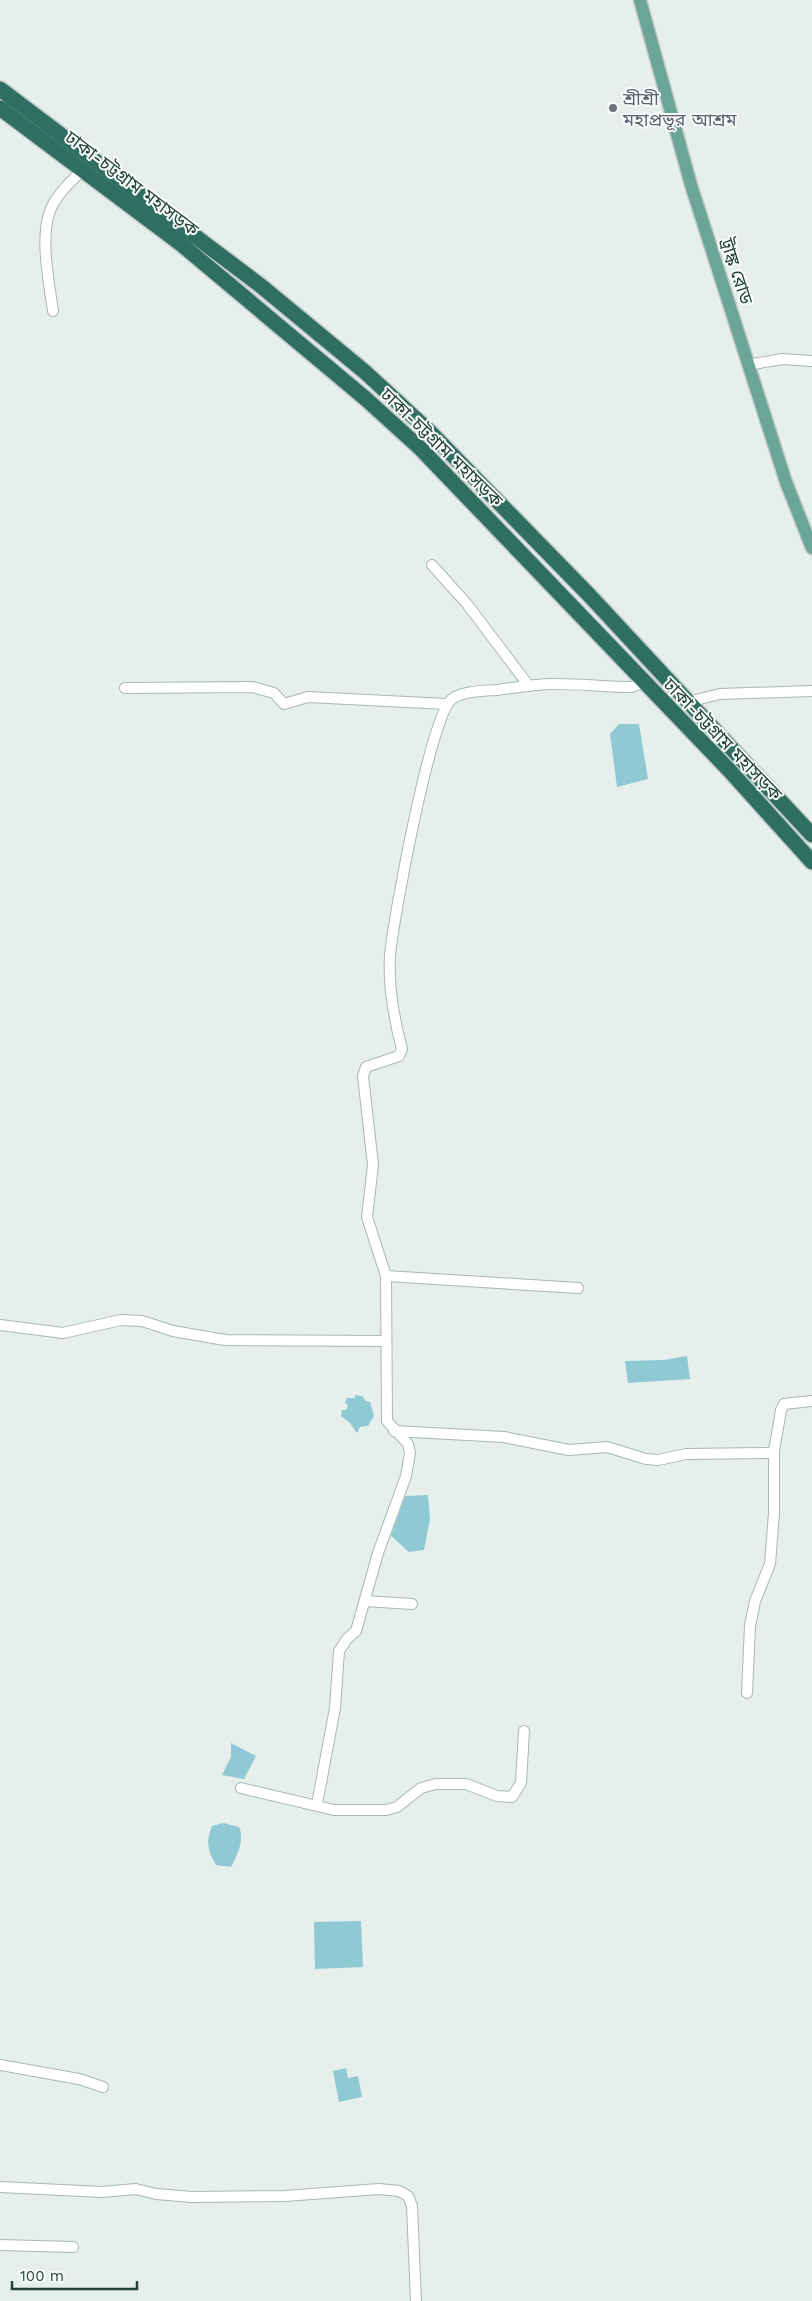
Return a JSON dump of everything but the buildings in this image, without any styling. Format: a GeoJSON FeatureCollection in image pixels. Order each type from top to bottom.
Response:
{"type":"FeatureCollection","features":[{"type":"Feature","properties":{"kind":"highway","name":"ঢাকা-চট্টগ্রাম মহাসড়ক"},"geometry":{"type":"LineString","coordinates":[[0,89],[261,286],[365,372],[436,438],[590,596],[812,835]]}},
{"type":"Feature","properties":{"kind":"highway","name":"ঢাকা-চট্টগ্রাম মহাসড়ক"},"geometry":{"type":"LineString","coordinates":[[0,108],[83,169],[234,287],[420,448],[730,771],[812,862]]}},
{"type":"Feature","properties":{"kind":"main road","name":"ট্রাঙ্ক রোড"},"geometry":{"type":"LineString","coordinates":[[640,0],[691,185],[786,482],[812,548]]}},
{"type":"Feature","properties":{"kind":"street"},"geometry":{"type":"LineString","coordinates":[[53,311],[47,255],[47,221],[54,201],[83,169]]}},
{"type":"Feature","properties":{"kind":"street"},"geometry":{"type":"LineString","coordinates":[[748,365],[782,359],[812,361]]}},
{"type":"Feature","properties":{"kind":"street"},"geometry":{"type":"LineString","coordinates":[[432,565],[467,604],[529,686]]}},
{"type":"Feature","properties":{"kind":"street"},"geometry":{"type":"LineString","coordinates":[[317,1804],[335,1708],[339,1651],[346,1639],[356,1631],[378,1553],[406,1476],[410,1453],[408,1444],[394,1431],[387,1421],[386,1276],[367,1217],[373,1164],[363,1076],[366,1068],[399,1056],[402,1049],[392,1005],[390,956],[399,891],[414,817],[446,704],[454,698],[477,692],[529,686],[550,684],[632,687],[643,682]]}},
{"type":"Feature","properties":{"kind":"street"},"geometry":{"type":"LineString","coordinates":[[125,688],[252,687],[274,693],[284,704],[308,698],[446,704]]}},
{"type":"Feature","properties":{"kind":"street"},"geometry":{"type":"LineString","coordinates":[[687,702],[720,694],[812,691]]}},
{"type":"Feature","properties":{"kind":"street"},"geometry":{"type":"LineString","coordinates":[[386,1276],[578,1288]]}},
{"type":"Feature","properties":{"kind":"street"},"geometry":{"type":"LineString","coordinates":[[0,1324],[63,1333],[122,1320],[142,1321],[173,1331],[225,1340],[386,1341]]}},
{"type":"Feature","properties":{"kind":"street"},"geometry":{"type":"LineString","coordinates":[[747,1693],[752,1612],[770,1564],[774,1513],[774,1451],[781,1410],[784,1404],[812,1401]]}},
{"type":"Feature","properties":{"kind":"street"},"geometry":{"type":"LineString","coordinates":[[394,1431],[504,1437],[569,1450],[607,1447],[646,1460],[658,1460],[686,1454],[770,1453],[774,1451]]}},
{"type":"Feature","properties":{"kind":"street"},"geometry":{"type":"LineString","coordinates":[[365,1601],[412,1604]]}},
{"type":"Feature","properties":{"kind":"street"},"geometry":{"type":"LineString","coordinates":[[241,1788],[317,1804],[334,1810],[386,1810],[397,1807],[420,1788],[436,1784],[466,1784],[497,1796],[512,1797],[521,1783],[524,1731]]}},
{"type":"Feature","properties":{"kind":"street"},"geometry":{"type":"LineString","coordinates":[[0,2065],[79,2079],[103,2087]]}},
{"type":"Feature","properties":{"kind":"street"},"geometry":{"type":"LineString","coordinates":[[0,2187],[102,2192],[136,2189],[156,2194],[192,2198],[285,2196],[379,2189],[399,2191],[408,2196],[412,2206],[416,2301]]}},
{"type":"Feature","properties":{"kind":"street"},"geometry":{"type":"LineString","coordinates":[[0,2245],[73,2247]]}},
{"type":"Feature","properties":{"kind":"water"},"geometry":{"type":"Polygon","coordinates":[[[619,724],[639,724],[648,779],[617,787],[610,734],[619,724]]]}},
{"type":"Feature","properties":{"kind":"water"},"geometry":{"type":"Polygon","coordinates":[[[687,1356],[690,1379],[628,1383],[625,1361],[664,1360],[687,1356]]]}},
{"type":"Feature","properties":{"kind":"water"},"geometry":{"type":"Polygon","coordinates":[[[355,1395],[362,1396],[366,1401],[370,1402],[374,1416],[368,1426],[360,1427],[357,1433],[350,1423],[341,1416],[342,1410],[346,1410],[348,1406],[345,1402],[347,1398],[355,1398],[355,1395]]]}},
{"type":"Feature","properties":{"kind":"water"},"geometry":{"type":"Polygon","coordinates":[[[428,1495],[430,1519],[424,1550],[409,1552],[391,1536],[405,1496],[428,1495]]]}},
{"type":"Feature","properties":{"kind":"water"},"geometry":{"type":"Polygon","coordinates":[[[231,1743],[256,1756],[244,1779],[222,1775],[231,1757],[231,1743]]]}},
{"type":"Feature","properties":{"kind":"water"},"geometry":{"type":"Polygon","coordinates":[[[223,1823],[239,1827],[241,1832],[240,1847],[231,1867],[216,1865],[208,1845],[212,1826],[223,1823]]]}},
{"type":"Feature","properties":{"kind":"water"},"geometry":{"type":"Polygon","coordinates":[[[361,1921],[363,1967],[315,1969],[314,1922],[361,1921]]]}},
{"type":"Feature","properties":{"kind":"water"},"geometry":{"type":"Polygon","coordinates":[[[346,2068],[348,2078],[358,2076],[362,2097],[339,2102],[333,2071],[346,2068]]]}},
{"type":"Feature","properties":{"kind":"place","name":"শ্রীশ্রী মহাপ্রভূর আশ্রম"},"geometry":{"type":"Point","coordinates":[613,108]}}]}
